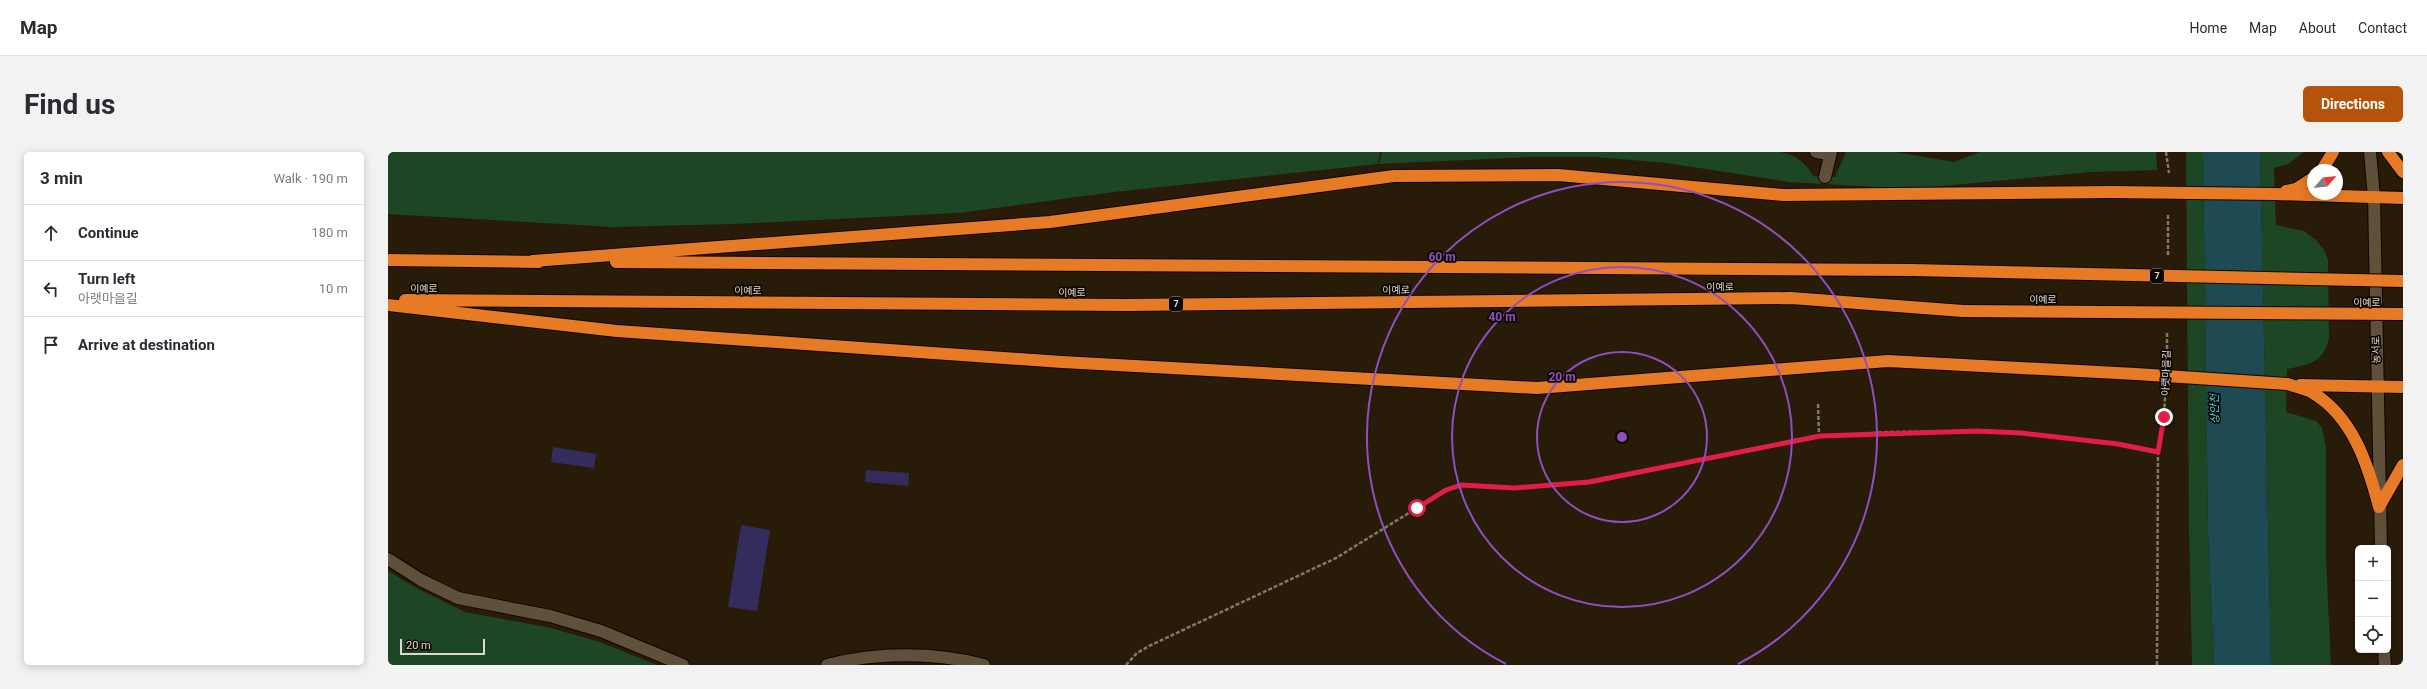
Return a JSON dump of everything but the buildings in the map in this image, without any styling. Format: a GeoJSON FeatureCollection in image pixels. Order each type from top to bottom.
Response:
{"type":"FeatureCollection","features":[{"type":"Feature","properties":{"kind":"highway"},"geometry":{"type":"LineString","coordinates":[[2326,164],[2334,152]]}},
{"type":"Feature","properties":{"kind":"highway"},"geometry":{"type":"LineString","coordinates":[[2388,152],[2403,172]]}},
{"type":"Feature","properties":{"kind":"highway"},"geometry":{"type":"LineString","coordinates":[[533,262],[1050,222],[1394,176],[1558,175],[1783,195],[2112,192],[2374,196],[2403,198]]}},
{"type":"Feature","properties":{"kind":"highway"},"geometry":{"type":"LineString","coordinates":[[2274,194],[2296,189],[2307,182]]}},
{"type":"Feature","properties":{"kind":"highway","name":"이예로"},"geometry":{"type":"LineString","coordinates":[[388,260],[1911,270],[2403,281]]}},
{"type":"Feature","properties":{"kind":"highway","name":"이예로"},"geometry":{"type":"LineString","coordinates":[[388,300],[1127,305],[1791,298],[1963,311],[2403,314]]}},
{"type":"Feature","properties":{"kind":"highway"},"geometry":{"type":"LineString","coordinates":[[388,305],[617,331],[1062,362],[1536,388],[1888,361],[2136,374],[2287,384],[2403,387]]}},
{"type":"Feature","properties":{"kind":"highway"},"geometry":{"type":"LineString","coordinates":[[2287,384],[2311,392],[2325,401],[2337,414],[2360,451],[2371,475],[2379,507]]}},
{"type":"Feature","properties":{"kind":"highway"},"geometry":{"type":"LineString","coordinates":[[2379,507],[2403,465]]}},
{"type":"Feature","properties":{"kind":"street"},"geometry":{"type":"LineString","coordinates":[[1816,152],[1830,153],[1825,176]]}},
{"type":"Feature","properties":{"kind":"street","name":"농서로"},"geometry":{"type":"LineString","coordinates":[[2370,152],[2374,196],[2381,545]]}},
{"type":"Feature","properties":{"kind":"street"},"geometry":{"type":"LineString","coordinates":[[388,559],[421,580],[458,598],[550,616],[601,631],[683,665]]}},
{"type":"Feature","properties":{"kind":"street"},"geometry":{"type":"LineString","coordinates":[[2384,653],[2385,665]]}},
{"type":"Feature","properties":{"kind":"street"},"geometry":{"type":"LineString","coordinates":[[827,665],[865,658],[896,656],[963,660],[984,665]]}},
{"type":"Feature","properties":{"kind":"path"},"geometry":{"type":"LineString","coordinates":[[2166,152],[2169,179]]}},
{"type":"Feature","properties":{"kind":"path"},"geometry":{"type":"LineString","coordinates":[[2168,211],[2168,258]]}},
{"type":"Feature","properties":{"kind":"path","name":"아랫마을길"},"geometry":{"type":"LineString","coordinates":[[2166,358],[2168,329]]}},
{"type":"Feature","properties":{"kind":"path","name":"아랫마을길"},"geometry":{"type":"LineString","coordinates":[[2157,665],[2158,452],[2164,417],[2165,395]]}},
{"type":"Feature","properties":{"kind":"path"},"geometry":{"type":"LineString","coordinates":[[1818,404],[1820,436]]}},
{"type":"Feature","properties":{"kind":"path"},"geometry":{"type":"LineString","coordinates":[[1126,665],[1137,654],[1149,646],[1336,558],[1435,496],[1454,487],[1548,487],[1589,482],[1820,436],[1977,431],[2021,433],[2118,444],[2158,452]]}},
{"type":"Feature","properties":{"kind":"green space"},"geometry":{"type":"Polygon","coordinates":[[[388,152],[1380,152],[1378,164],[1114,192],[959,213],[734,224],[613,227],[388,214],[388,152]]]}},
{"type":"Feature","properties":{"kind":"green space"},"geometry":{"type":"Polygon","coordinates":[[[1382,152],[1780,152],[1791,155],[1800,160],[1813,176],[1835,177],[1846,152],[1895,152],[1954,162],[1980,152],[2156,152],[2157,170],[2092,172],[1910,189],[1789,182],[1667,163],[1595,157],[1532,157],[1379,164],[1382,152]]]}},
{"type":"Feature","properties":{"kind":"green space"},"geometry":{"type":"Polygon","coordinates":[[[2186,152],[2203,152],[2208,533],[2214,665],[2192,665],[2189,530],[2186,152]]]}},
{"type":"Feature","properties":{"kind":"green space"},"geometry":{"type":"Polygon","coordinates":[[[2260,152],[2304,152],[2288,164],[2274,168],[2276,225],[2304,231],[2316,240],[2324,250],[2328,260],[2329,338],[2327,346],[2319,357],[2309,364],[2287,369],[2286,412],[2316,421],[2322,428],[2326,448],[2326,559],[2331,665],[2271,665],[2260,152]]]}},
{"type":"Feature","properties":{"kind":"green space"},"geometry":{"type":"Polygon","coordinates":[[[388,571],[418,589],[465,612],[547,627],[600,642],[657,665],[388,665],[388,571]]]}},
{"type":"Feature","properties":{"kind":"water","name":"상안천"},"geometry":{"type":"Polygon","coordinates":[[[2203,152],[2260,152],[2271,665],[2214,665],[2208,533],[2203,152]]]}},
{"type":"Feature","properties":{"kind":"route"},"geometry":{"type":"LineString","coordinates":[[1417,508],[1446,490],[1461,485],[1515,488],[1548,487],[1589,482],[1788,444],[1820,436],[1888,432],[1977,431],[2021,433],[2118,444],[2158,452],[2164,417]]}}]}
